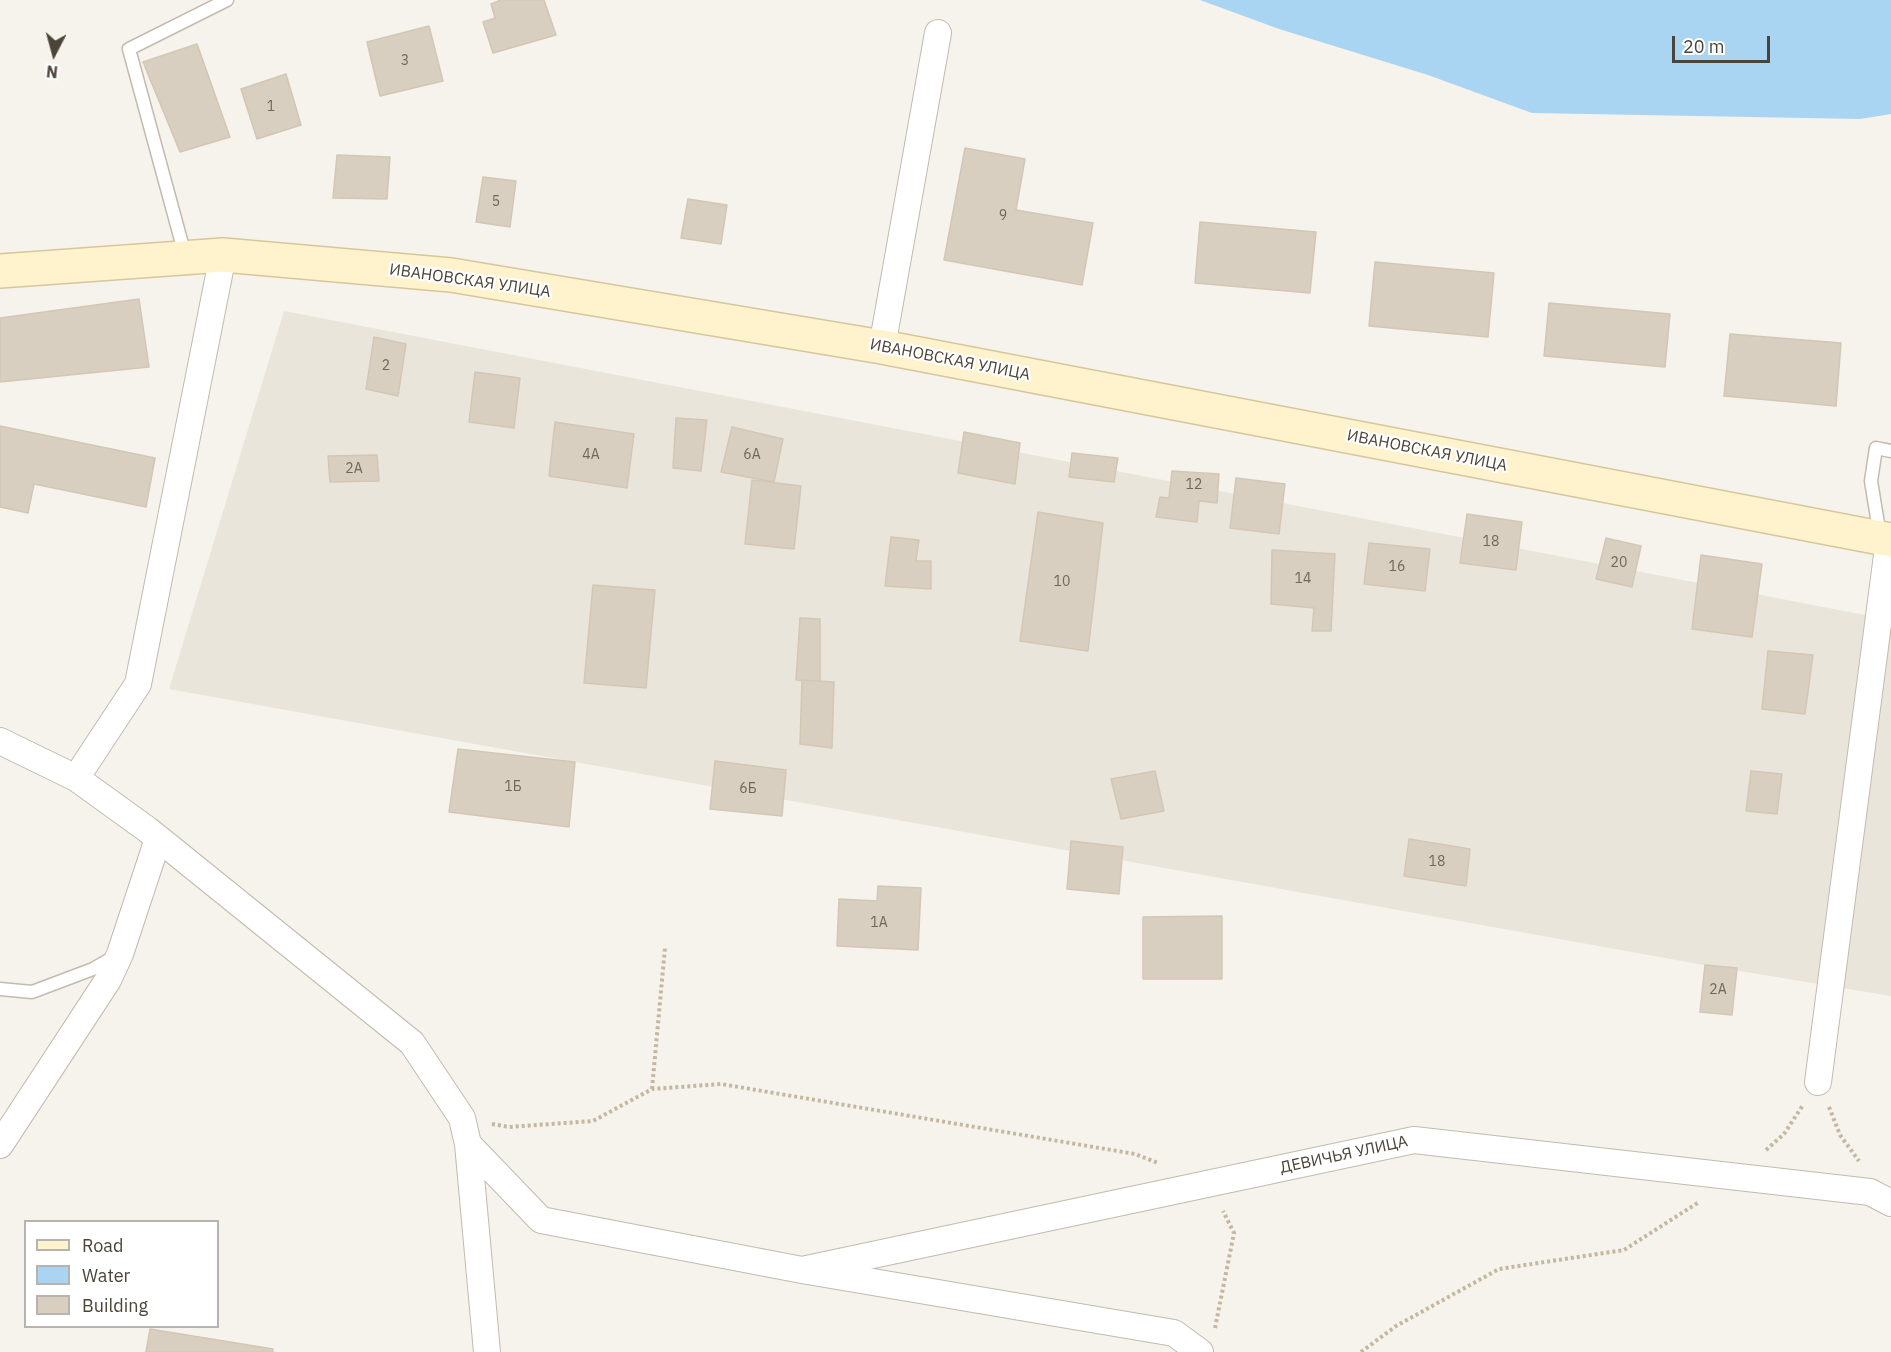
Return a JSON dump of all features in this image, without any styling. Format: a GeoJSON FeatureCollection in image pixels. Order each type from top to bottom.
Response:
{"type":"FeatureCollection","features":[{"type":"Feature","properties":{"kind":"main road","name":"ИВАНОВСКАЯ УЛИЦА"},"geometry":{"type":"LineString","coordinates":[[0,271],[223,255],[451,275],[882,347],[1887,539]]}},
{"type":"Feature","properties":{"kind":"street"},"geometry":{"type":"LineString","coordinates":[[882,347],[938,33]]}},
{"type":"Feature","properties":{"kind":"street"},"geometry":{"type":"LineString","coordinates":[[76,778],[138,684],[223,255]]}},
{"type":"Feature","properties":{"kind":"street"},"geometry":{"type":"LineString","coordinates":[[1818,1082],[1887,539]]}},
{"type":"Feature","properties":{"kind":"street"},"geometry":{"type":"LineString","coordinates":[[0,741],[76,778],[158,839],[412,1043],[462,1118],[468,1144],[486,1352]]}},
{"type":"Feature","properties":{"kind":"street"},"geometry":{"type":"LineString","coordinates":[[0,1145],[108,980],[120,954],[158,839]]}},
{"type":"Feature","properties":{"kind":"street","name":"ДЕВИЧЬЯ УЛИЦА"},"geometry":{"type":"LineString","coordinates":[[802,1270],[1414,1140],[1870,1192],[1890,1202]]}},
{"type":"Feature","properties":{"kind":"street"},"geometry":{"type":"LineString","coordinates":[[468,1144],[542,1220],[802,1270],[1173,1333],[1200,1352]]}},
{"type":"Feature","properties":{"kind":"lane"},"geometry":{"type":"LineString","coordinates":[[185,256],[129,49],[227,0]]}},
{"type":"Feature","properties":{"kind":"lane"},"geometry":{"type":"LineString","coordinates":[[1887,539],[1871,481],[1876,448],[1891,451]]}},
{"type":"Feature","properties":{"kind":"lane"},"geometry":{"type":"LineString","coordinates":[[0,989],[32,992],[93,969],[120,954]]}},
{"type":"Feature","properties":{"kind":"path"},"geometry":{"type":"LineString","coordinates":[[652,1089],[665,948]]}},
{"type":"Feature","properties":{"kind":"path"},"geometry":{"type":"LineString","coordinates":[[1361,1352],[1396,1326],[1499,1269],[1624,1250],[1737,1177],[1784,1134],[1818,1082]]}},
{"type":"Feature","properties":{"kind":"path"},"geometry":{"type":"LineString","coordinates":[[1818,1082],[1840,1135],[1890,1202]]}},
{"type":"Feature","properties":{"kind":"path"},"geometry":{"type":"LineString","coordinates":[[462,1118],[509,1127],[593,1121],[652,1089],[721,1084],[1135,1154],[1209,1183],[1234,1233],[1215,1330]]}},
{"type":"Feature","properties":{"kind":"shaded area"},"geometry":{"type":"Polygon","coordinates":[[[284,311],[1891,620],[1891,996],[1704,965],[169,689],[284,311]]]}},
{"type":"Feature","properties":{"kind":"water"},"geometry":{"type":"Polygon","coordinates":[[[1200,0],[1891,0],[1891,114],[1860,119],[1532,113],[1428,75],[1279,29],[1200,0]]]}},
{"type":"Feature","properties":{"kind":"building"},"geometry":{"type":"Polygon","coordinates":[[[501,0],[544,0],[556,35],[493,53],[483,22],[495,18],[491,4],[501,0]]]}},
{"type":"Feature","properties":{"kind":"building"},"geometry":{"type":"Polygon","coordinates":[[[429,26],[443,81],[380,96],[367,42],[429,26]]]}},
{"type":"Feature","properties":{"kind":"building"},"geometry":{"type":"Polygon","coordinates":[[[197,44],[230,137],[180,152],[143,62],[197,44]]]}},
{"type":"Feature","properties":{"kind":"building"},"geometry":{"type":"Polygon","coordinates":[[[286,74],[301,125],[257,139],[241,89],[286,74]]]}},
{"type":"Feature","properties":{"kind":"building"},"geometry":{"type":"Polygon","coordinates":[[[965,148],[1025,159],[1016,210],[1093,223],[1082,285],[944,260],[965,148]]]}},
{"type":"Feature","properties":{"kind":"building"},"geometry":{"type":"Polygon","coordinates":[[[337,155],[390,157],[387,199],[333,198],[337,155]]]}},
{"type":"Feature","properties":{"kind":"building"},"geometry":{"type":"Polygon","coordinates":[[[483,177],[516,181],[510,227],[476,222],[483,177]]]}},
{"type":"Feature","properties":{"kind":"building"},"geometry":{"type":"Polygon","coordinates":[[[688,199],[727,205],[721,244],[681,238],[688,199]]]}},
{"type":"Feature","properties":{"kind":"building"},"geometry":{"type":"Polygon","coordinates":[[[1200,222],[1316,232],[1310,293],[1195,283],[1200,222]]]}},
{"type":"Feature","properties":{"kind":"building"},"geometry":{"type":"Polygon","coordinates":[[[1375,262],[1494,273],[1488,337],[1369,326],[1375,262]]]}},
{"type":"Feature","properties":{"kind":"building"},"geometry":{"type":"Polygon","coordinates":[[[139,299],[149,367],[0,382],[0,318],[139,299]]]}},
{"type":"Feature","properties":{"kind":"building"},"geometry":{"type":"Polygon","coordinates":[[[1549,303],[1670,314],[1665,367],[1544,356],[1549,303]]]}},
{"type":"Feature","properties":{"kind":"building"},"geometry":{"type":"Polygon","coordinates":[[[1730,334],[1841,343],[1836,406],[1724,396],[1730,334]]]}},
{"type":"Feature","properties":{"kind":"building"},"geometry":{"type":"Polygon","coordinates":[[[374,337],[406,344],[398,396],[366,389],[374,337]]]}},
{"type":"Feature","properties":{"kind":"building"},"geometry":{"type":"Polygon","coordinates":[[[475,372],[520,378],[514,428],[469,422],[475,372]]]}},
{"type":"Feature","properties":{"kind":"building"},"geometry":{"type":"Polygon","coordinates":[[[676,418],[707,420],[701,471],[673,468],[676,418]]]}},
{"type":"Feature","properties":{"kind":"building"},"geometry":{"type":"Polygon","coordinates":[[[555,422],[634,434],[627,488],[549,476],[555,422]]]}},
{"type":"Feature","properties":{"kind":"building"},"geometry":{"type":"Polygon","coordinates":[[[0,426],[155,458],[146,507],[34,484],[28,513],[0,507],[0,426]]]}},
{"type":"Feature","properties":{"kind":"building"},"geometry":{"type":"Polygon","coordinates":[[[732,427],[783,439],[774,482],[721,472],[732,427]]]}},
{"type":"Feature","properties":{"kind":"building"},"geometry":{"type":"Polygon","coordinates":[[[964,432],[1020,443],[1015,484],[958,473],[964,432]]]}},
{"type":"Feature","properties":{"kind":"building"},"geometry":{"type":"Polygon","coordinates":[[[1072,453],[1118,458],[1114,482],[1069,477],[1072,453]]]}},
{"type":"Feature","properties":{"kind":"building"},"geometry":{"type":"Polygon","coordinates":[[[377,455],[379,481],[330,482],[328,456],[377,455]]]}},
{"type":"Feature","properties":{"kind":"building"},"geometry":{"type":"Polygon","coordinates":[[[1172,471],[1219,474],[1217,503],[1199,501],[1197,522],[1156,517],[1160,497],[1169,498],[1172,471]]]}},
{"type":"Feature","properties":{"kind":"building"},"geometry":{"type":"Polygon","coordinates":[[[1236,478],[1285,484],[1279,534],[1230,528],[1236,478]]]}},
{"type":"Feature","properties":{"kind":"building"},"geometry":{"type":"Polygon","coordinates":[[[752,480],[801,486],[794,549],[745,544],[752,480]]]}},
{"type":"Feature","properties":{"kind":"building"},"geometry":{"type":"Polygon","coordinates":[[[1038,512],[1103,523],[1088,651],[1020,641],[1038,512]]]}},
{"type":"Feature","properties":{"kind":"building"},"geometry":{"type":"Polygon","coordinates":[[[1467,514],[1522,522],[1516,570],[1460,563],[1467,514]]]}},
{"type":"Feature","properties":{"kind":"building"},"geometry":{"type":"Polygon","coordinates":[[[891,537],[919,540],[916,561],[931,561],[931,589],[885,586],[891,537]]]}},
{"type":"Feature","properties":{"kind":"building"},"geometry":{"type":"Polygon","coordinates":[[[1606,538],[1641,546],[1632,587],[1596,579],[1606,538]]]}},
{"type":"Feature","properties":{"kind":"building"},"geometry":{"type":"Polygon","coordinates":[[[1369,543],[1430,549],[1425,591],[1364,584],[1369,543]]]}},
{"type":"Feature","properties":{"kind":"building"},"geometry":{"type":"Polygon","coordinates":[[[1272,550],[1335,554],[1331,631],[1312,631],[1314,608],[1271,604],[1272,550]]]}},
{"type":"Feature","properties":{"kind":"building"},"geometry":{"type":"Polygon","coordinates":[[[1701,555],[1762,564],[1752,637],[1692,629],[1701,555]]]}},
{"type":"Feature","properties":{"kind":"building"},"geometry":{"type":"Polygon","coordinates":[[[593,585],[655,590],[646,688],[584,683],[593,585]]]}},
{"type":"Feature","properties":{"kind":"building"},"geometry":{"type":"Polygon","coordinates":[[[800,618],[820,619],[820,681],[796,680],[800,618]]]}},
{"type":"Feature","properties":{"kind":"building"},"geometry":{"type":"Polygon","coordinates":[[[1768,651],[1813,655],[1805,714],[1762,709],[1768,651]]]}},
{"type":"Feature","properties":{"kind":"building"},"geometry":{"type":"Polygon","coordinates":[[[802,680],[834,682],[832,748],[800,744],[802,680]]]}},
{"type":"Feature","properties":{"kind":"building"},"geometry":{"type":"Polygon","coordinates":[[[458,749],[575,762],[569,827],[449,812],[458,749]]]}},
{"type":"Feature","properties":{"kind":"building"},"geometry":{"type":"Polygon","coordinates":[[[715,761],[786,770],[782,816],[710,809],[715,761]]]}},
{"type":"Feature","properties":{"kind":"building"},"geometry":{"type":"Polygon","coordinates":[[[1155,771],[1164,811],[1121,819],[1111,779],[1155,771]]]}},
{"type":"Feature","properties":{"kind":"building"},"geometry":{"type":"Polygon","coordinates":[[[1751,771],[1782,774],[1777,814],[1746,811],[1751,771]]]}},
{"type":"Feature","properties":{"kind":"building"},"geometry":{"type":"Polygon","coordinates":[[[1409,839],[1470,849],[1466,886],[1404,876],[1409,839]]]}},
{"type":"Feature","properties":{"kind":"building"},"geometry":{"type":"Polygon","coordinates":[[[1071,841],[1123,847],[1119,894],[1067,889],[1071,841]]]}},
{"type":"Feature","properties":{"kind":"building"},"geometry":{"type":"Polygon","coordinates":[[[878,886],[921,888],[918,950],[837,946],[839,899],[877,901],[878,886]]]}},
{"type":"Feature","properties":{"kind":"building"},"geometry":{"type":"Polygon","coordinates":[[[1222,916],[1222,979],[1143,979],[1143,917],[1222,916]]]}},
{"type":"Feature","properties":{"kind":"building"},"geometry":{"type":"Polygon","coordinates":[[[1705,965],[1737,968],[1732,1015],[1700,1012],[1705,965]]]}},
{"type":"Feature","properties":{"kind":"building"},"geometry":{"type":"Polygon","coordinates":[[[150,1329],[273,1349],[273,1352],[146,1352],[150,1329]]]}}]}
